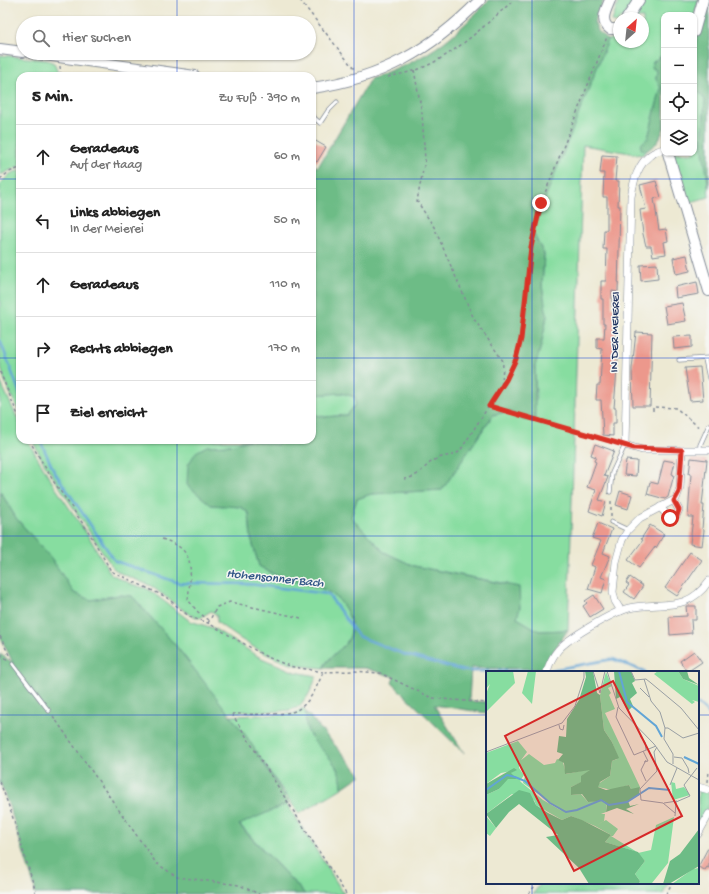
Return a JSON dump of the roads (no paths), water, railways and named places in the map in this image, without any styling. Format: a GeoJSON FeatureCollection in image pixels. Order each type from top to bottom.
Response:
{"type":"FeatureCollection","features":[{"type":"Feature","properties":{"kind":"main road"},"geometry":{"type":"LineString","coordinates":[[316,87],[360,77],[398,63],[430,45],[457,23],[480,0]]}},
{"type":"Feature","properties":{"kind":"main road"},"geometry":{"type":"LineString","coordinates":[[610,0],[605,14],[605,24],[610,30],[613,30]]}},
{"type":"Feature","properties":{"kind":"main road"},"geometry":{"type":"LineString","coordinates":[[631,12],[639,0]]}},
{"type":"Feature","properties":{"kind":"main road"},"geometry":{"type":"LineString","coordinates":[[697,24],[705,2]]}},
{"type":"Feature","properties":{"kind":"main road"},"geometry":{"type":"LineString","coordinates":[[0,50],[16,51]]}},
{"type":"Feature","properties":{"kind":"main road"},"geometry":{"type":"LineString","coordinates":[[80,60],[165,72]]}},
{"type":"Feature","properties":{"kind":"main road"},"geometry":{"type":"LineString","coordinates":[[669,156],[709,291]]}},
{"type":"Feature","properties":{"kind":"street","name":"IN DER MEIEREI"},"geometry":{"type":"LineString","coordinates":[[625,445],[631,197],[634,181],[643,162],[650,154],[661,150]]}},
{"type":"Feature","properties":{"kind":"street"},"geometry":{"type":"LineString","coordinates":[[625,445],[642,450],[709,450]]}},
{"type":"Feature","properties":{"kind":"street"},"geometry":{"type":"LineString","coordinates":[[621,611],[614,596],[615,575],[620,546],[628,530],[640,518],[674,501],[679,492],[682,450]]}},
{"type":"Feature","properties":{"kind":"street"},"geometry":{"type":"LineString","coordinates":[[660,507],[668,516],[675,518],[679,510],[674,501]]}},
{"type":"Feature","properties":{"kind":"street"},"geometry":{"type":"LineString","coordinates":[[548,669],[557,651],[566,642],[621,611],[634,608],[681,604],[692,598],[709,581]]}},
{"type":"Feature","properties":{"kind":"street"},"geometry":{"type":"LineString","coordinates":[[699,832],[709,814]]}},
{"type":"Feature","properties":{"kind":"lane"},"geometry":{"type":"LineString","coordinates":[[316,120],[320,123],[328,111],[338,102]]}},
{"type":"Feature","properties":{"kind":"lane"},"geometry":{"type":"LineString","coordinates":[[679,360],[707,358],[709,378]]}},
{"type":"Feature","properties":{"kind":"lane"},"geometry":{"type":"LineString","coordinates":[[700,450],[700,445],[709,425]]}},
{"type":"Feature","properties":{"kind":"lane"},"geometry":{"type":"LineString","coordinates":[[610,492],[612,473],[625,445]]}},
{"type":"Feature","properties":{"kind":"lane"},"geometry":{"type":"LineString","coordinates":[[611,522],[628,530]]}},
{"type":"Feature","properties":{"kind":"lane"},"geometry":{"type":"LineString","coordinates":[[13,664],[49,711]]}},
{"type":"Feature","properties":{"kind":"waterway","name":"Hohensonner Bach"},"geometry":{"type":"LineString","coordinates":[[0,340],[16,383]]}},
{"type":"Feature","properties":{"kind":"waterway","name":"Hohensonner Bach"},"geometry":{"type":"LineString","coordinates":[[42,444],[54,471],[115,561],[179,583],[249,584],[328,594],[358,636],[406,655],[465,671],[486,671]]}},
{"type":"Feature","properties":{"kind":"waterway","name":"Hohensonner Bach"},"geometry":{"type":"LineString","coordinates":[[545,671],[613,659],[643,671]]}},
{"type":"Feature","properties":{"kind":"waterway","name":"Hohensonner Bach"},"geometry":{"type":"LineString","coordinates":[[486,671],[545,671]]}},
{"type":"Feature","properties":{"kind":"waterway","name":"Hohensonner Bach"},"geometry":{"type":"LineString","coordinates":[[699,705],[709,714]]}}]}
